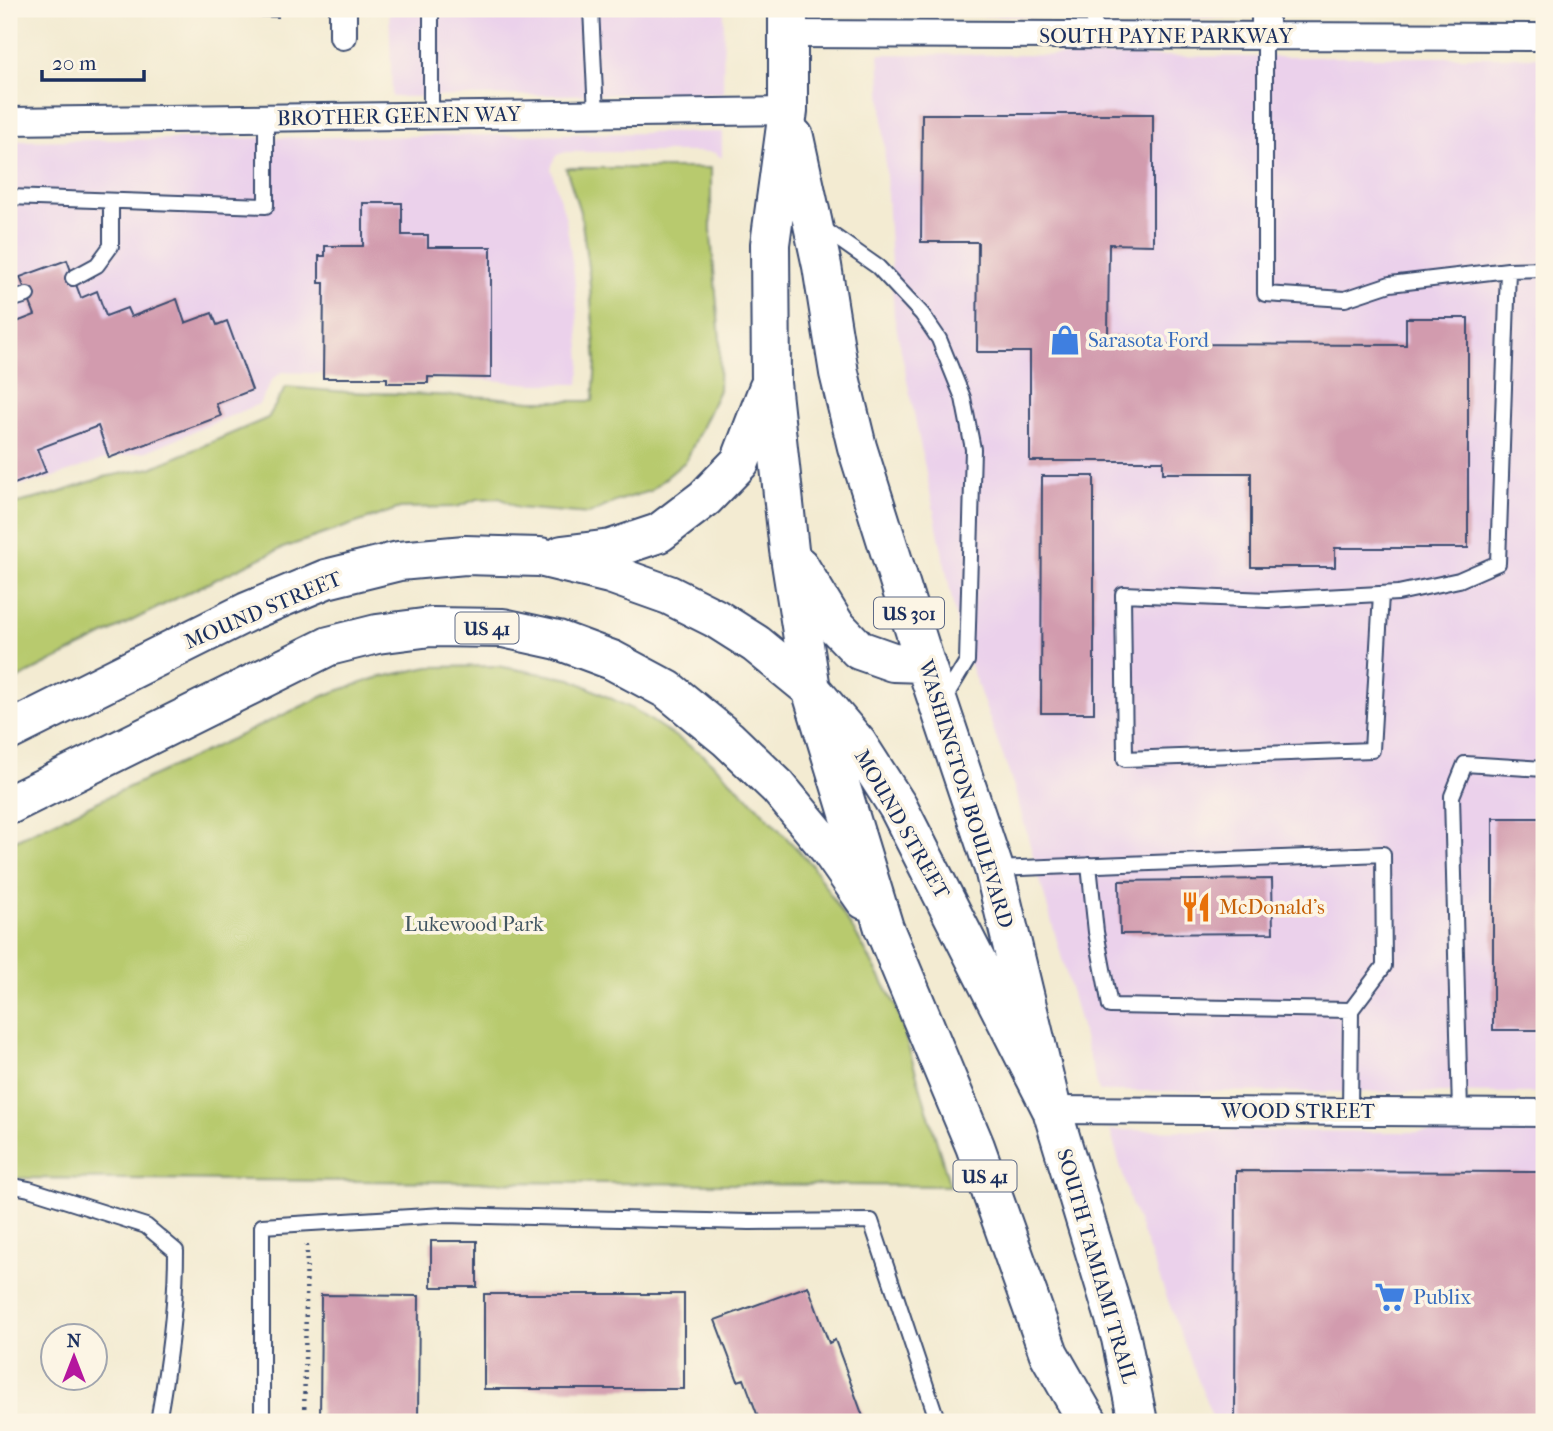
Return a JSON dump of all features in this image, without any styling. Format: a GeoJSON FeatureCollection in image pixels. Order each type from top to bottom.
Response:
{"type":"FeatureCollection","features":[{"type":"Feature","properties":{"kind":"main road","name":"WASHINGTON BOULEVARD"},"geometry":{"type":"LineString","coordinates":[[788,22],[788,111],[770,244],[771,383],[789,550],[811,688],[884,928]]}},
{"type":"Feature","properties":{"kind":"main road","name":"WASHINGTON BOULEVARD"},"geometry":{"type":"LineString","coordinates":[[788,111],[822,266],[839,373],[857,447],[994,869],[1052,1110]]}},
{"type":"Feature","properties":{"kind":"main road"},"geometry":{"type":"LineString","coordinates":[[540,558],[611,549],[659,533],[705,498],[740,461],[771,383]]}},
{"type":"Feature","properties":{"kind":"main road"},"geometry":{"type":"LineString","coordinates":[[789,550],[835,625],[859,650],[892,662],[925,663]]}},
{"type":"Feature","properties":{"kind":"main road","name":"MOUND STREET"},"geometry":{"type":"LineString","coordinates":[[9,731],[247,612],[326,579],[400,561],[465,555],[540,558],[610,574],[669,595],[715,618],[756,644],[811,688],[857,743],[898,807],[1052,1110]]}},
{"type":"Feature","properties":{"kind":"main road","name":"US 41"},"geometry":{"type":"LineString","coordinates":[[9,805],[329,646],[377,634],[431,627],[503,628],[558,640],[612,660],[668,690],[728,739],[778,787],[830,850],[884,928],[975,1146],[1049,1354],[1088,1422]]}},
{"type":"Feature","properties":{"kind":"main road","name":"SOUTH TAMIAMI TRAIL"},"geometry":{"type":"LineString","coordinates":[[1052,1110],[1121,1338],[1138,1422]]}},
{"type":"Feature","properties":{"kind":"street"},"geometry":{"type":"LineString","coordinates":[[343,9],[343,36]]}},
{"type":"Feature","properties":{"kind":"street"},"geometry":{"type":"LineString","coordinates":[[1265,9],[1265,37]]}},
{"type":"Feature","properties":{"kind":"street","name":"SOUTH PAYNE PARKWAY"},"geometry":{"type":"LineString","coordinates":[[788,22],[1094,36],[1544,37]]}},
{"type":"Feature","properties":{"kind":"street","name":"BROTHER GEENEN WAY"},"geometry":{"type":"LineString","coordinates":[[9,121],[788,111]]}},
{"type":"Feature","properties":{"kind":"street","name":"WOOD STREET"},"geometry":{"type":"LineString","coordinates":[[1052,1110],[1544,1113]]}},
{"type":"Feature","properties":{"kind":"lane"},"geometry":{"type":"LineString","coordinates":[[431,9],[431,116]]}},
{"type":"Feature","properties":{"kind":"lane"},"geometry":{"type":"LineString","coordinates":[[591,9],[596,114]]}},
{"type":"Feature","properties":{"kind":"lane"},"geometry":{"type":"LineString","coordinates":[[1094,9],[1094,36]]}},
{"type":"Feature","properties":{"kind":"lane"},"geometry":{"type":"LineString","coordinates":[[1265,37],[1265,294],[1345,299],[1390,284],[1508,270],[1544,269]]}},
{"type":"Feature","properties":{"kind":"lane"},"geometry":{"type":"LineString","coordinates":[[9,197],[266,206],[267,118]]}},
{"type":"Feature","properties":{"kind":"lane"},"geometry":{"type":"LineString","coordinates":[[73,278],[97,265],[111,246],[111,201]]}},
{"type":"Feature","properties":{"kind":"lane"},"geometry":{"type":"LineString","coordinates":[[812,221],[878,267],[922,314],[939,339],[963,398],[973,449],[967,661],[939,706]]}},
{"type":"Feature","properties":{"kind":"lane"},"geometry":{"type":"LineString","coordinates":[[1381,594],[1372,750],[1125,759],[1123,594],[1268,600],[1398,593],[1459,580],[1498,563],[1508,270]]}},
{"type":"Feature","properties":{"kind":"lane"},"geometry":{"type":"LineString","coordinates":[[9,294],[18,298],[27,295]]}},
{"type":"Feature","properties":{"kind":"lane"},"geometry":{"type":"LineString","coordinates":[[1460,1112],[1452,796],[1465,764],[1544,769]]}},
{"type":"Feature","properties":{"kind":"lane"},"geometry":{"type":"LineString","coordinates":[[994,869],[1383,854],[1384,966],[1351,1010],[1350,1112]]}},
{"type":"Feature","properties":{"kind":"lane"},"geometry":{"type":"LineString","coordinates":[[1089,865],[1096,932],[1110,1006],[1351,1010]]}},
{"type":"Feature","properties":{"kind":"lane"},"geometry":{"type":"LineString","coordinates":[[9,1185],[146,1226],[176,1251],[176,1286],[168,1364],[158,1422]]}},
{"type":"Feature","properties":{"kind":"lane"},"geometry":{"type":"LineString","coordinates":[[262,1422],[262,1226],[444,1215],[750,1222],[871,1221],[938,1422]]}},
{"type":"Feature","properties":{"kind":"path"},"geometry":{"type":"LineString","coordinates":[[304,1422],[308,1223]]}},
{"type":"Feature","properties":{"kind":"shaded area"},"geometry":{"type":"Polygon","coordinates":[[[389,9],[724,9],[723,93],[392,97],[389,9]]]}},
{"type":"Feature","properties":{"kind":"shaded area"},"geometry":{"type":"Polygon","coordinates":[[[877,9],[1248,9],[1248,18],[877,15],[877,9]]]}},
{"type":"Feature","properties":{"kind":"shaded area"},"geometry":{"type":"Polygon","coordinates":[[[879,54],[1544,57],[1544,1093],[1099,1091],[1013,784],[959,634],[894,316],[879,54]]]}},
{"type":"Feature","properties":{"kind":"shaded area"},"geometry":{"type":"Polygon","coordinates":[[[722,132],[722,158],[711,152],[566,152],[554,159],[551,169],[566,219],[574,275],[581,361],[579,384],[282,372],[273,379],[259,404],[147,451],[102,460],[51,478],[9,488],[9,141],[722,132]]]}},
{"type":"Feature","properties":{"kind":"shaded area","name":"Publix"},"geometry":{"type":"Polygon","coordinates":[[[1110,1130],[1544,1133],[1544,1422],[1214,1422],[1131,1203],[1110,1130]]]}},
{"type":"Feature","properties":{"kind":"green space"},"geometry":{"type":"Polygon","coordinates":[[[566,168],[711,168],[711,235],[720,340],[719,390],[686,461],[650,491],[617,501],[589,514],[518,508],[500,498],[477,499],[457,507],[400,508],[280,549],[9,683],[9,505],[55,494],[104,477],[151,468],[268,418],[286,387],[531,401],[593,401],[596,361],[589,274],[581,215],[566,168]]]}},
{"type":"Feature","properties":{"kind":"green space","name":"Lukewood Park"},"geometry":{"type":"Polygon","coordinates":[[[497,666],[571,679],[635,710],[705,756],[811,864],[860,941],[896,1006],[950,1186],[9,1178],[9,843],[328,694],[377,678],[429,667],[497,666]]]}},
{"type":"Feature","properties":{"kind":"building"},"geometry":{"type":"Polygon","coordinates":[[[225,9],[278,9],[278,17],[225,15],[225,9]]]}},
{"type":"Feature","properties":{"kind":"building","name":"Sarasota Ford"},"geometry":{"type":"Polygon","coordinates":[[[922,114],[1153,114],[1153,245],[1109,244],[1108,336],[1153,336],[1153,344],[1406,345],[1406,318],[1468,318],[1468,548],[1335,548],[1335,567],[1251,567],[1251,473],[1163,473],[1163,461],[1030,461],[1030,352],[977,352],[978,242],[921,242],[922,114]]]}},
{"type":"Feature","properties":{"kind":"building"},"geometry":{"type":"Polygon","coordinates":[[[363,203],[402,203],[402,235],[428,235],[428,247],[491,247],[491,378],[428,377],[428,383],[387,383],[387,378],[323,378],[324,283],[319,283],[319,256],[325,256],[325,246],[363,246],[363,203]]]}},
{"type":"Feature","properties":{"kind":"building"},"geometry":{"type":"Polygon","coordinates":[[[67,260],[81,298],[97,291],[106,316],[127,308],[131,317],[177,299],[185,323],[212,313],[217,325],[227,321],[252,390],[216,404],[221,416],[109,458],[98,426],[37,449],[46,472],[9,486],[9,325],[35,315],[20,277],[67,260]]]}},
{"type":"Feature","properties":{"kind":"building"},"geometry":{"type":"Polygon","coordinates":[[[1042,476],[1094,476],[1094,713],[1041,713],[1042,476]]]}},
{"type":"Feature","properties":{"kind":"building"},"geometry":{"type":"Polygon","coordinates":[[[1493,818],[1544,818],[1544,1030],[1493,1030],[1493,818]]]}},
{"type":"Feature","properties":{"kind":"building","name":"McDonald's"},"geometry":{"type":"Polygon","coordinates":[[[1272,879],[1273,933],[1120,934],[1119,881],[1272,879]]]}},
{"type":"Feature","properties":{"kind":"building","name":"Publix"},"geometry":{"type":"Polygon","coordinates":[[[1236,1171],[1544,1172],[1544,1422],[1235,1422],[1236,1171]]]}},
{"type":"Feature","properties":{"kind":"building"},"geometry":{"type":"Polygon","coordinates":[[[431,1241],[477,1241],[477,1287],[431,1287],[431,1241]]]}},
{"type":"Feature","properties":{"kind":"building"},"geometry":{"type":"Polygon","coordinates":[[[808,1286],[829,1343],[835,1340],[865,1422],[760,1422],[744,1379],[738,1381],[715,1320],[808,1286]]]}},
{"type":"Feature","properties":{"kind":"building"},"geometry":{"type":"Polygon","coordinates":[[[484,1294],[684,1294],[684,1389],[484,1389],[484,1294]]]}},
{"type":"Feature","properties":{"kind":"building"},"geometry":{"type":"Polygon","coordinates":[[[321,1295],[419,1296],[418,1422],[320,1422],[321,1295]]]}},
{"type":"Feature","properties":{"kind":"place","name":"Sarasota Ford"},"geometry":{"type":"Point","coordinates":[1065,340]}},
{"type":"Feature","properties":{"kind":"place","name":"McDonald's"},"geometry":{"type":"Point","coordinates":[1196,907]}},
{"type":"Feature","properties":{"kind":"place","name":"Publix"},"geometry":{"type":"Point","coordinates":[1390,1297]}}]}
